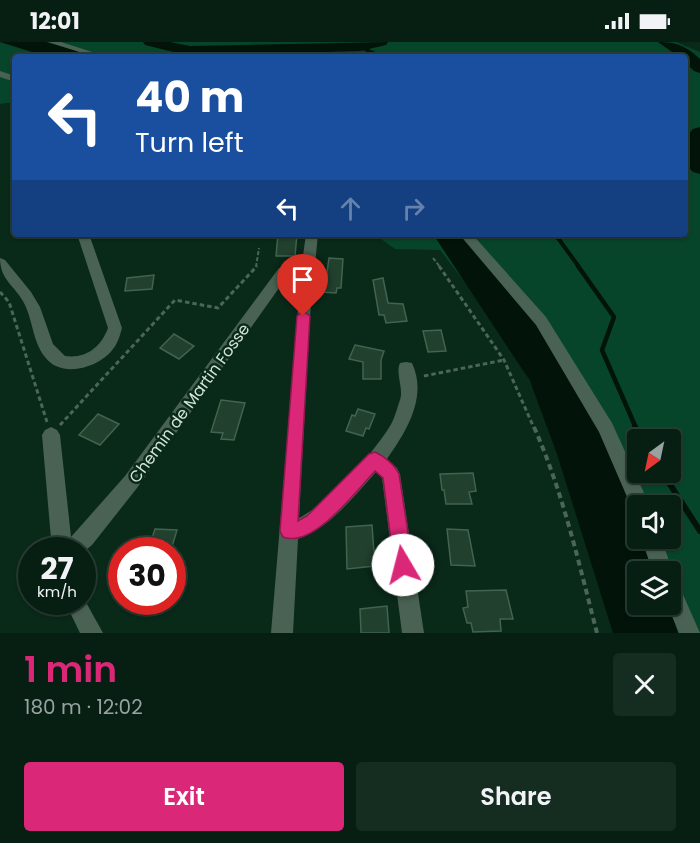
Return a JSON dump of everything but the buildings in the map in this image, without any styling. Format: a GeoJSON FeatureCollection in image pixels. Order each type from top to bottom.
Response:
{"type":"FeatureCollection","features":[{"type":"Feature","properties":{"kind":"street"},"geometry":{"type":"LineString","coordinates":[[52,42],[94,54]]}},
{"type":"Feature","properties":{"kind":"street"},"geometry":{"type":"LineString","coordinates":[[0,263],[32,305],[48,348],[55,358],[65,363],[80,362],[96,356],[109,345],[115,328],[84,237]]}},
{"type":"Feature","properties":{"kind":"street"},"geometry":{"type":"LineString","coordinates":[[282,633],[303,316],[312,237]]}},
{"type":"Feature","properties":{"kind":"street"},"geometry":{"type":"LineString","coordinates":[[468,237],[541,321],[606,428],[636,495]]}},
{"type":"Feature","properties":{"kind":"street","name":"Chemin de Martin Fosse"},"geometry":{"type":"LineString","coordinates":[[86,537],[131,482],[284,271],[293,268],[309,268]]}},
{"type":"Feature","properties":{"kind":"street"},"geometry":{"type":"LineString","coordinates":[[289,531],[300,531],[313,522],[375,460],[399,428],[410,393],[406,374]]}},
{"type":"Feature","properties":{"kind":"street"},"geometry":{"type":"LineString","coordinates":[[51,435],[61,537]]}},
{"type":"Feature","properties":{"kind":"street"},"geometry":{"type":"LineString","coordinates":[[375,460],[391,474],[413,633]]}},
{"type":"Feature","properties":{"kind":"street"},"geometry":{"type":"LineString","coordinates":[[681,613],[690,633]]}},
{"type":"Feature","properties":{"kind":"street"},"geometry":{"type":"LineString","coordinates":[[82,615],[92,633]]}},
{"type":"Feature","properties":{"kind":"path"},"geometry":{"type":"LineString","coordinates":[[51,435],[175,300],[218,308],[257,266],[259,248]]}},
{"type":"Feature","properties":{"kind":"path"},"geometry":{"type":"LineString","coordinates":[[433,258],[504,360],[545,452],[581,570],[597,633]]}},
{"type":"Feature","properties":{"kind":"path"},"geometry":{"type":"LineString","coordinates":[[0,292],[9,302],[51,435]]}},
{"type":"Feature","properties":{"kind":"path"},"geometry":{"type":"LineString","coordinates":[[406,374],[504,360]]}},
{"type":"Feature","properties":{"kind":"green space"},"geometry":{"type":"Polygon","coordinates":[[[0,42],[676,42],[700,52],[700,633],[637,633],[630,615],[681,615],[681,561],[627,561],[627,606],[567,447],[497,324],[440,250],[395,249],[378,237],[688,237],[688,54],[12,54],[12,102],[0,104],[0,42]]]}},
{"type":"Feature","properties":{"kind":"shaded area"},"geometry":{"type":"Polygon","coordinates":[[[0,42],[46,42],[88,54],[38,54],[0,42]]]}},
{"type":"Feature","properties":{"kind":"shaded area"},"geometry":{"type":"Polygon","coordinates":[[[435,237],[465,237],[546,336],[571,376],[629,494],[627,495],[627,549],[649,549],[654,561],[627,561],[627,615],[672,615],[678,633],[613,633],[557,454],[530,381],[435,237]]]}},
{"type":"Feature","properties":{"kind":"waterway"},"geometry":{"type":"LineString","coordinates":[[150,42],[190,51],[360,47],[381,42]]}},
{"type":"Feature","properties":{"kind":"waterway"},"geometry":{"type":"LineString","coordinates":[[665,42],[685,54]]}},
{"type":"Feature","properties":{"kind":"waterway"},"geometry":{"type":"LineString","coordinates":[[360,47],[376,54]]}},
{"type":"Feature","properties":{"kind":"waterway"},"geometry":{"type":"LineString","coordinates":[[688,57],[700,68]]}},
{"type":"Feature","properties":{"kind":"waterway"},"geometry":{"type":"LineString","coordinates":[[700,133],[689,144],[689,157],[700,168]]}},
{"type":"Feature","properties":{"kind":"waterway"},"geometry":{"type":"LineString","coordinates":[[556,237],[579,267]]}},
{"type":"Feature","properties":{"kind":"waterway"},"geometry":{"type":"LineString","coordinates":[[578,266],[614,317],[602,350],[636,428]]}},
{"type":"Feature","properties":{"kind":"waterway"},"geometry":{"type":"LineString","coordinates":[[669,483],[700,531]]}},
{"type":"Feature","properties":{"kind":"route"},"geometry":{"type":"LineString","coordinates":[[303,316],[289,531],[300,531],[313,522],[375,460],[391,474],[403,565]]}}]}
